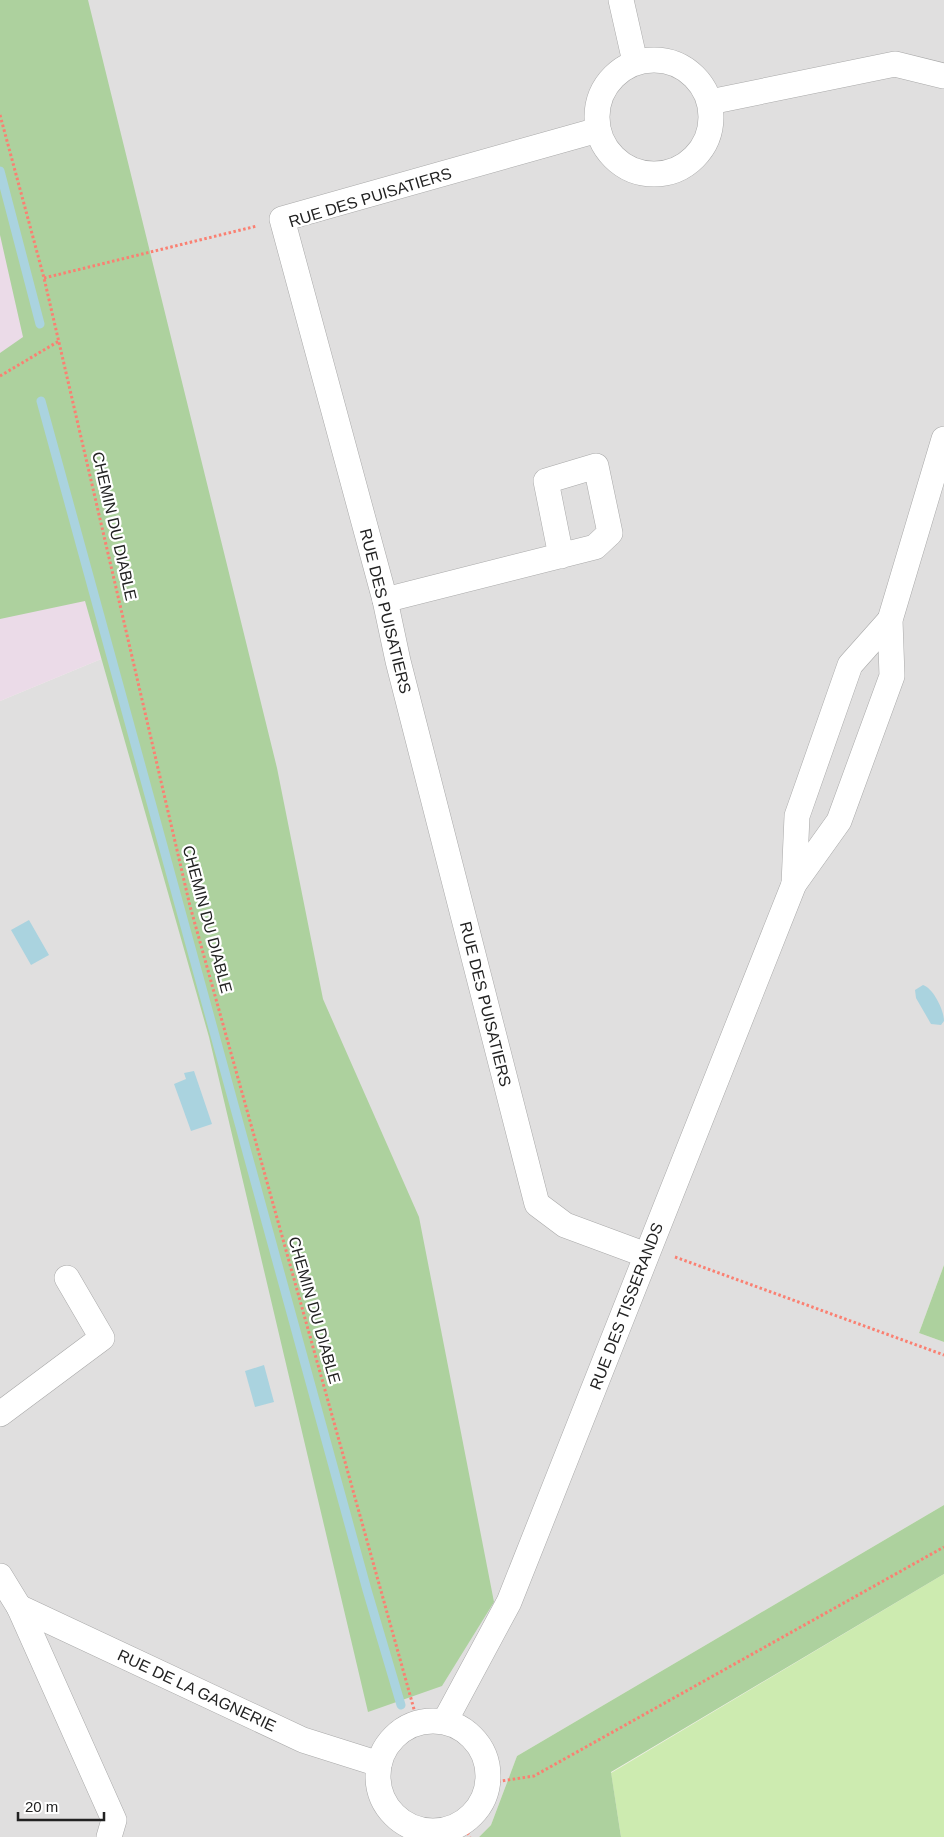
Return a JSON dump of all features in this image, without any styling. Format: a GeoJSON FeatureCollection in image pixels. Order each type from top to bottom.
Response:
{"type":"FeatureCollection","features":[{"type":"Feature","properties":{"kind":"street"},"geometry":{"type":"LineString","coordinates":[[621,0],[635,62]]}},
{"type":"Feature","properties":{"kind":"street"},"geometry":{"type":"LineString","coordinates":[[654,59],[672,62],[689,70],[702,84],[710,102],[712,120],[708,137],[698,153],[685,166],[668,173],[650,175],[632,171],[604,147],[598,130],[596,113],[600,96],[608,82],[620,70],[635,62],[654,59]]}},
{"type":"Feature","properties":{"kind":"street"},"geometry":{"type":"LineString","coordinates":[[710,102],[895,64],[944,76]]}},
{"type":"Feature","properties":{"kind":"street","name":"RUE DES PUISATIERS"},"geometry":{"type":"LineString","coordinates":[[598,130],[282,219],[385,600],[400,670],[537,1204],[565,1225],[648,1251]]}},
{"type":"Feature","properties":{"kind":"street","name":"RUE DES TISSERANDS"},"geometry":{"type":"LineString","coordinates":[[445,1721],[509,1602],[794,884],[839,821],[892,676],[890,620],[944,439]]}},
{"type":"Feature","properties":{"kind":"street"},"geometry":{"type":"LineString","coordinates":[[385,600],[561,556]]}},
{"type":"Feature","properties":{"kind":"street","name":"RUE DES TISSERANDS"},"geometry":{"type":"LineString","coordinates":[[794,884],[797,816],[850,665],[890,620]]}},
{"type":"Feature","properties":{"kind":"street"},"geometry":{"type":"LineString","coordinates":[[0,1414],[102,1338],[66,1278]]}},
{"type":"Feature","properties":{"kind":"street"},"geometry":{"type":"LineString","coordinates":[[0,1576],[20,1607],[114,1820],[109,1837]]}},
{"type":"Feature","properties":{"kind":"street","name":"RUE DE LA GAGNERIE"},"geometry":{"type":"LineString","coordinates":[[20,1607],[303,1740],[379,1764]]}},
{"type":"Feature","properties":{"kind":"street"},"geometry":{"type":"LineString","coordinates":[[427,1720],[445,1721],[461,1727],[478,1744],[488,1766],[488,1783],[484,1799],[466,1830],[406,1831],[391,1812],[380,1793],[378,1778],[382,1754],[394,1736],[409,1725],[427,1720]]}},
{"type":"Feature","properties":{"kind":"path","name":"CHEMIN DU DIABLE"},"geometry":{"type":"LineString","coordinates":[[0,115],[44,278],[190,906],[417,1723]]}},
{"type":"Feature","properties":{"kind":"path"},"geometry":{"type":"LineString","coordinates":[[44,278],[282,219]]}},
{"type":"Feature","properties":{"kind":"path"},"geometry":{"type":"LineString","coordinates":[[0,376],[59,341]]}},
{"type":"Feature","properties":{"kind":"path"},"geometry":{"type":"LineString","coordinates":[[648,1251],[944,1355]]}},
{"type":"Feature","properties":{"kind":"path"},"geometry":{"type":"LineString","coordinates":[[488,1783],[534,1776],[944,1547]]}},
{"type":"Feature","properties":{"kind":"shaded area"},"geometry":{"type":"Polygon","coordinates":[[[0,0],[944,0],[944,1265],[919,1333],[944,1342],[944,1505],[517,1756],[491,1825],[479,1837],[0,1837],[0,701],[123,650],[0,0]]]}},
{"type":"Feature","properties":{"kind":"shaded area"},"geometry":{"type":"Polygon","coordinates":[[[0,181],[123,650],[0,701],[0,181]]]}},
{"type":"Feature","properties":{"kind":"green space"},"geometry":{"type":"Polygon","coordinates":[[[0,0],[88,0],[277,768],[323,999],[419,1217],[494,1602],[442,1686],[368,1712],[209,1037],[85,601],[0,619],[0,353],[23,337],[0,235],[0,0]]]}},
{"type":"Feature","properties":{"kind":"green space"},"geometry":{"type":"Polygon","coordinates":[[[944,1265],[944,1342],[919,1333],[944,1265]]]}},
{"type":"Feature","properties":{"kind":"green space"},"geometry":{"type":"Polygon","coordinates":[[[944,1505],[944,1574],[611,1772],[621,1837],[479,1837],[491,1825],[517,1756],[944,1505]]]}},
{"type":"Feature","properties":{"kind":"green space"},"geometry":{"type":"Polygon","coordinates":[[[944,1574],[944,1837],[621,1837],[611,1773],[944,1574]]]}},
{"type":"Feature","properties":{"kind":"water"},"geometry":{"type":"Polygon","coordinates":[[[29,920],[49,955],[31,965],[11,930],[29,920]]]}},
{"type":"Feature","properties":{"kind":"water"},"geometry":{"type":"Polygon","coordinates":[[[923,985],[930,990],[940,1006],[944,1016],[944,1021],[941,1025],[931,1024],[916,998],[915,990],[923,985]]]}},
{"type":"Feature","properties":{"kind":"water"},"geometry":{"type":"Polygon","coordinates":[[[194,1071],[212,1124],[191,1131],[174,1084],[186,1079],[184,1073],[194,1071]]]}},
{"type":"Feature","properties":{"kind":"water"},"geometry":{"type":"Polygon","coordinates":[[[264,1365],[274,1402],[255,1407],[245,1371],[264,1365]]]}},
{"type":"Feature","properties":{"kind":"waterway"},"geometry":{"type":"LineString","coordinates":[[0,171],[40,324]]}},
{"type":"Feature","properties":{"kind":"waterway"},"geometry":{"type":"LineString","coordinates":[[41,401],[367,1590],[401,1705]]}}]}
